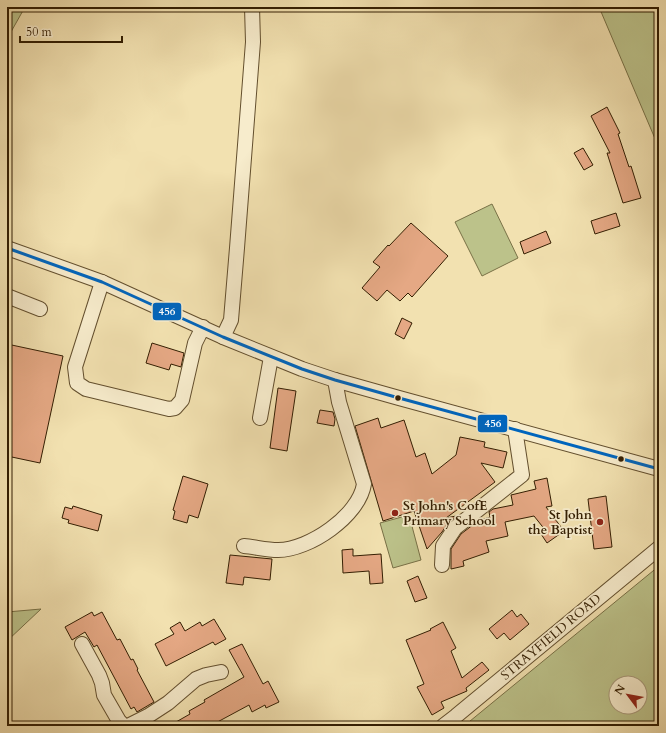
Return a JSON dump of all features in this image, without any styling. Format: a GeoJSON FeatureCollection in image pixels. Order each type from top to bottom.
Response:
{"type":"FeatureCollection","features":[{"type":"Feature","properties":{"kind":"street"},"geometry":{"type":"LineString","coordinates":[[223,337],[231,320],[253,42],[252,7]]}},
{"type":"Feature","properties":{"kind":"street"},"geometry":{"type":"LineString","coordinates":[[7,248],[102,282],[223,337],[335,380],[659,469]]}},
{"type":"Feature","properties":{"kind":"street"},"geometry":{"type":"LineString","coordinates":[[102,282],[75,367],[77,383],[86,389],[169,409],[175,408],[182,400],[195,343],[203,327]]}},
{"type":"Feature","properties":{"kind":"street"},"geometry":{"type":"LineString","coordinates":[[7,296],[40,309]]}},
{"type":"Feature","properties":{"kind":"street"},"geometry":{"type":"LineString","coordinates":[[260,418],[271,356]]}},
{"type":"Feature","properties":{"kind":"street"},"geometry":{"type":"LineString","coordinates":[[244,546],[279,550],[297,546],[325,533],[341,521],[358,501],[364,484],[339,402],[335,380]]}},
{"type":"Feature","properties":{"kind":"street"},"geometry":{"type":"LineString","coordinates":[[442,565],[443,546],[455,528],[522,475],[515,429]]}},
{"type":"Feature","properties":{"kind":"street","name":"STRAYFIELD ROAD"},"geometry":{"type":"LineString","coordinates":[[443,726],[659,548]]}},
{"type":"Feature","properties":{"kind":"street"},"geometry":{"type":"LineString","coordinates":[[82,644],[99,675],[104,694],[119,721],[124,726]]}},
{"type":"Feature","properties":{"kind":"street"},"geometry":{"type":"LineString","coordinates":[[128,726],[152,721],[168,703],[196,679],[221,672]]}},
{"type":"Feature","properties":{"kind":"green space"},"geometry":{"type":"Polygon","coordinates":[[[7,7],[25,7],[7,39],[7,7]]]}},
{"type":"Feature","properties":{"kind":"green space"},"geometry":{"type":"Polygon","coordinates":[[[599,7],[659,7],[659,148],[599,7]]]}},
{"type":"Feature","properties":{"kind":"green space"},"geometry":{"type":"Polygon","coordinates":[[[492,204],[518,258],[482,276],[455,222],[492,204]]]}},
{"type":"Feature","properties":{"kind":"green space"},"geometry":{"type":"Polygon","coordinates":[[[409,515],[421,560],[393,568],[380,523],[409,515]]]}},
{"type":"Feature","properties":{"kind":"green space"},"geometry":{"type":"Polygon","coordinates":[[[659,566],[659,726],[464,726],[659,566]]]}},
{"type":"Feature","properties":{"kind":"green space"},"geometry":{"type":"Polygon","coordinates":[[[41,609],[7,641],[7,612],[41,609]]]}},
{"type":"Feature","properties":{"kind":"building"},"geometry":{"type":"Polygon","coordinates":[[[607,107],[620,133],[618,134],[629,167],[631,166],[641,198],[623,203],[607,153],[610,153],[591,116],[607,107]]]}},
{"type":"Feature","properties":{"kind":"building"},"geometry":{"type":"Polygon","coordinates":[[[583,148],[593,165],[584,170],[574,153],[583,148]]]}},
{"type":"Feature","properties":{"kind":"building"},"geometry":{"type":"Polygon","coordinates":[[[616,213],[620,226],[595,234],[591,221],[616,213]]]}},
{"type":"Feature","properties":{"kind":"building"},"geometry":{"type":"Polygon","coordinates":[[[411,223],[448,256],[412,297],[408,293],[400,301],[387,290],[377,301],[362,288],[380,267],[373,262],[411,223]]]}},
{"type":"Feature","properties":{"kind":"building"},"geometry":{"type":"Polygon","coordinates":[[[546,231],[551,243],[524,254],[520,242],[546,231]]]}},
{"type":"Feature","properties":{"kind":"building"},"geometry":{"type":"Polygon","coordinates":[[[402,318],[412,323],[404,339],[395,334],[402,318]]]}},
{"type":"Feature","properties":{"kind":"building"},"geometry":{"type":"Polygon","coordinates":[[[152,343],[184,353],[181,367],[171,364],[169,370],[146,363],[152,343]]]}},
{"type":"Feature","properties":{"kind":"building"},"geometry":{"type":"Polygon","coordinates":[[[7,344],[63,356],[40,463],[7,456],[7,344]]]}},
{"type":"Feature","properties":{"kind":"building"},"geometry":{"type":"Polygon","coordinates":[[[278,388],[296,391],[287,451],[270,448],[278,388]]]}},
{"type":"Feature","properties":{"kind":"building"},"geometry":{"type":"Polygon","coordinates":[[[320,410],[333,412],[335,419],[334,426],[317,423],[320,410]]]}},
{"type":"Feature","properties":{"kind":"building"},"geometry":{"type":"Polygon","coordinates":[[[378,418],[381,428],[404,420],[416,457],[425,453],[432,474],[456,455],[460,437],[485,442],[484,447],[507,452],[503,468],[481,463],[495,482],[446,518],[456,516],[448,523],[427,549],[414,511],[383,521],[355,426],[378,418]]]}},
{"type":"Feature","properties":{"kind":"building"},"geometry":{"type":"Polygon","coordinates":[[[183,476],[208,484],[198,518],[189,515],[187,523],[173,519],[175,511],[173,510],[183,476]]]}},
{"type":"Feature","properties":{"kind":"building"},"geometry":{"type":"Polygon","coordinates":[[[547,478],[552,506],[546,507],[564,531],[547,543],[541,534],[546,531],[534,516],[505,522],[508,536],[486,541],[489,552],[463,561],[464,566],[451,569],[451,549],[461,534],[478,521],[490,517],[489,512],[493,509],[513,505],[511,495],[536,489],[534,481],[547,478]]]}},
{"type":"Feature","properties":{"kind":"building","name":"St John the Baptist"},"geometry":{"type":"Polygon","coordinates":[[[606,496],[612,547],[594,549],[588,499],[606,496]]]}},
{"type":"Feature","properties":{"kind":"building"},"geometry":{"type":"Polygon","coordinates":[[[73,506],[102,515],[98,531],[68,523],[69,520],[62,518],[65,507],[72,509],[73,506]]]}},
{"type":"Feature","properties":{"kind":"building"},"geometry":{"type":"Polygon","coordinates":[[[353,549],[353,556],[381,554],[383,583],[370,584],[369,571],[343,573],[342,550],[353,549]]]}},
{"type":"Feature","properties":{"kind":"building"},"geometry":{"type":"Polygon","coordinates":[[[230,555],[272,559],[270,580],[244,577],[243,585],[226,583],[230,555]]]}},
{"type":"Feature","properties":{"kind":"building"},"geometry":{"type":"Polygon","coordinates":[[[418,576],[427,598],[415,602],[407,581],[418,576]]]}},
{"type":"Feature","properties":{"kind":"building"},"geometry":{"type":"Polygon","coordinates":[[[512,610],[517,617],[521,614],[529,624],[510,640],[504,633],[497,639],[489,629],[512,610]]]}},
{"type":"Feature","properties":{"kind":"building"},"geometry":{"type":"Polygon","coordinates":[[[92,612],[94,616],[102,612],[117,640],[120,639],[131,660],[133,659],[138,669],[137,670],[154,702],[137,712],[134,707],[131,709],[97,645],[94,647],[85,632],[72,640],[65,627],[92,612]]]}},
{"type":"Feature","properties":{"kind":"building"},"geometry":{"type":"Polygon","coordinates":[[[214,619],[226,639],[215,645],[213,642],[166,666],[155,644],[174,634],[170,628],[180,622],[185,631],[200,622],[202,626],[214,619]]]}},
{"type":"Feature","properties":{"kind":"building"},"geometry":{"type":"Polygon","coordinates":[[[443,622],[456,648],[451,651],[462,678],[482,662],[489,670],[466,688],[467,691],[441,702],[444,708],[432,715],[417,687],[424,684],[406,640],[431,630],[430,629],[443,622]]]}},
{"type":"Feature","properties":{"kind":"building"},"geometry":{"type":"Polygon","coordinates":[[[242,644],[263,684],[268,681],[279,702],[266,708],[265,705],[252,712],[249,705],[210,726],[169,726],[190,714],[189,711],[205,702],[204,700],[244,677],[229,650],[242,644]]]}},
{"type":"Feature","properties":{"kind":"transit line","name":"456"},"geometry":{"type":"LineString","coordinates":[[7,248],[102,282],[223,337],[302,369],[399,398],[659,469]]}},
{"type":"Feature","properties":{"kind":"place","name":"St John's CofE Primary School"},"geometry":{"type":"Point","coordinates":[395,513]}},
{"type":"Feature","properties":{"kind":"place","name":"St John the Baptist"},"geometry":{"type":"Point","coordinates":[600,522]}}]}
